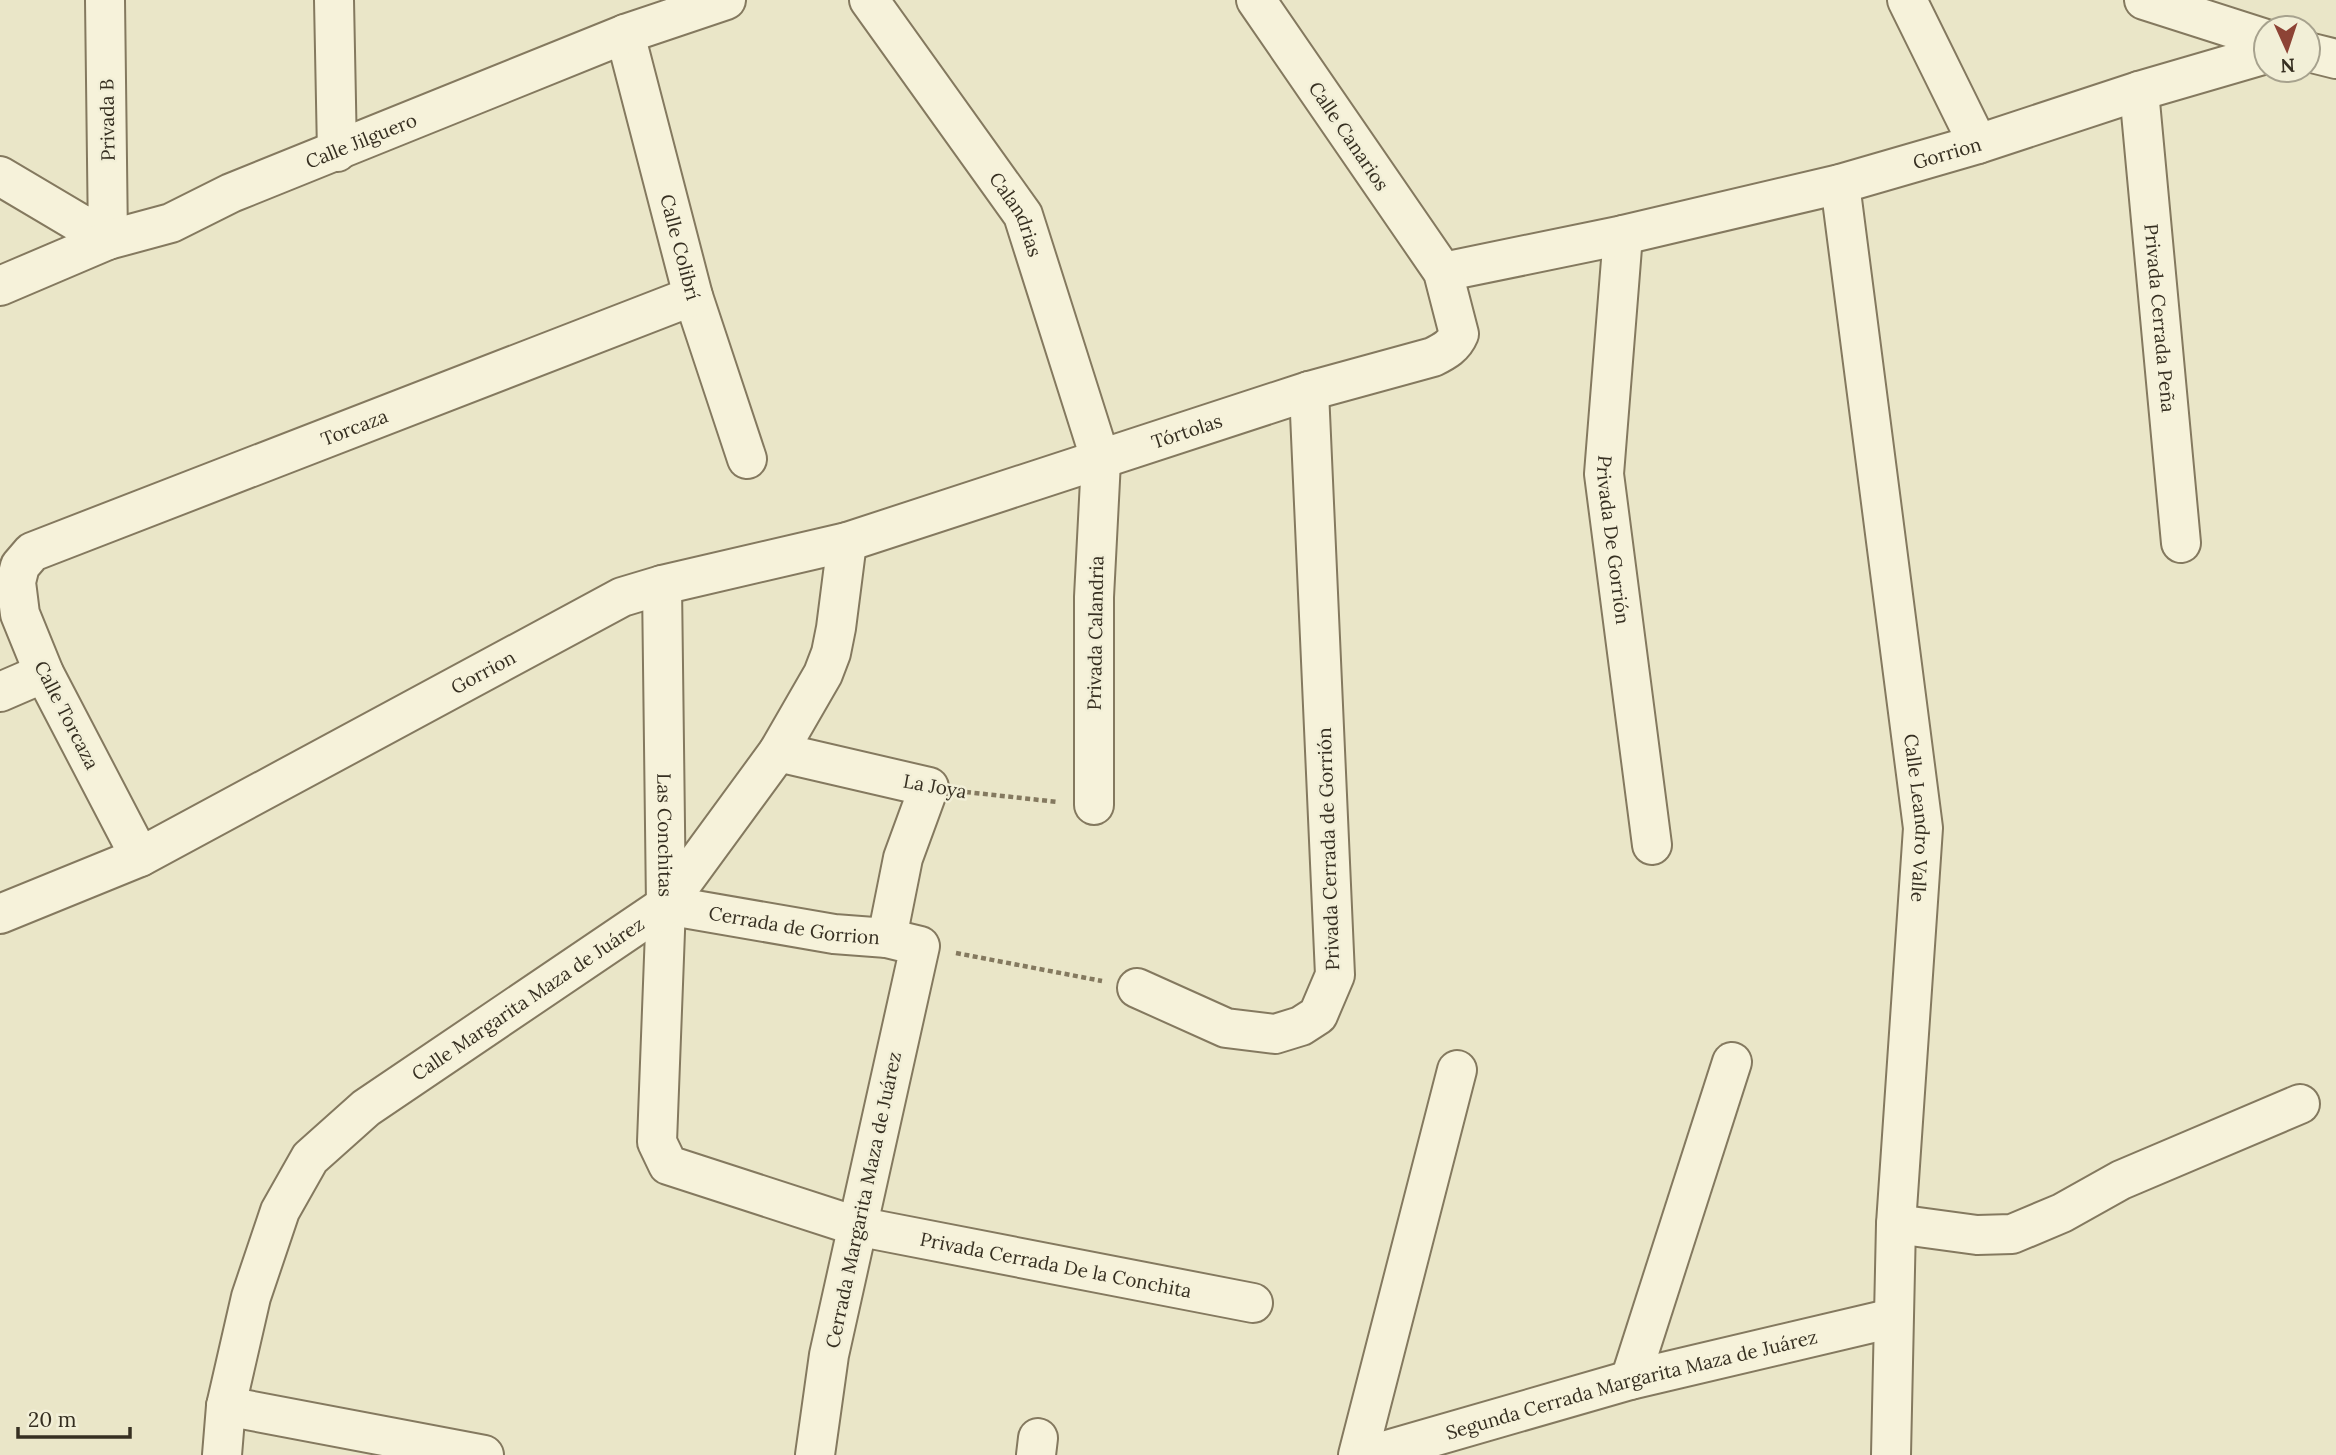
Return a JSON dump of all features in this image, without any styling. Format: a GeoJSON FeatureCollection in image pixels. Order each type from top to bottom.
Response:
{"type":"FeatureCollection","features":[{"type":"Feature","properties":{"kind":"street","name":"Privada B"},"geometry":{"type":"LineString","coordinates":[[105,0],[108,240]]}},
{"type":"Feature","properties":{"kind":"street"},"geometry":{"type":"LineString","coordinates":[[334,0],[337,152]]}},
{"type":"Feature","properties":{"kind":"street","name":"Calle Jilguero"},"geometry":{"type":"LineString","coordinates":[[0,286],[108,240],[172,223],[231,193],[625,34],[726,0]]}},
{"type":"Feature","properties":{"kind":"street","name":"Calandrias"},"geometry":{"type":"LineString","coordinates":[[869,0],[1023,215],[1101,461]]}},
{"type":"Feature","properties":{"kind":"street","name":"Calle Canarios"},"geometry":{"type":"LineString","coordinates":[[1256,0],[1443,272]]}},
{"type":"Feature","properties":{"kind":"street"},"geometry":{"type":"LineString","coordinates":[[1907,0],[1978,144]]}},
{"type":"Feature","properties":{"kind":"street"},"geometry":{"type":"LineString","coordinates":[[2144,0],[2252,35]]}},
{"type":"Feature","properties":{"kind":"street","name":"Calle Colibrí"},"geometry":{"type":"LineString","coordinates":[[625,34],[693,296],[747,459]]}},
{"type":"Feature","properties":{"kind":"street","name":"Gorrion"},"geometry":{"type":"LineString","coordinates":[[1443,272],[1623,235],[1840,184],[2252,58]]}},
{"type":"Feature","properties":{"kind":"street","name":"Privada Cerrada Peña"},"geometry":{"type":"LineString","coordinates":[[2139,91],[2181,543]]}},
{"type":"Feature","properties":{"kind":"street"},"geometry":{"type":"LineString","coordinates":[[0,176],[108,240]]}},
{"type":"Feature","properties":{"kind":"street","name":"Calle Leandro Valle"},"geometry":{"type":"LineString","coordinates":[[1840,184],[1923,828],[1896,1224],[1891,1455]]}},
{"type":"Feature","properties":{"kind":"street","name":"Privada De Gorrión"},"geometry":{"type":"LineString","coordinates":[[1623,235],[1604,474],[1652,845]]}},
{"type":"Feature","properties":{"kind":"street","name":"Tórtolas"},"geometry":{"type":"LineString","coordinates":[[847,542],[1309,391],[1433,357],[1456,342],[1459,334],[1443,272]]}},
{"type":"Feature","properties":{"kind":"street","name":"Torcaza"},"geometry":{"type":"LineString","coordinates":[[20,566],[32,552],[693,296]]}},
{"type":"Feature","properties":{"kind":"street","name":"Privada Cerrada de Gorrión"},"geometry":{"type":"LineString","coordinates":[[1137,988],[1226,1028],[1275,1034],[1301,1026],[1318,1015],[1335,975],[1309,391]]}},
{"type":"Feature","properties":{"kind":"street","name":"Privada Calandria"},"geometry":{"type":"LineString","coordinates":[[1094,805],[1094,597],[1101,461]]}},
{"type":"Feature","properties":{"kind":"street","name":"Gorrion"},"geometry":{"type":"LineString","coordinates":[[0,914],[140,857],[622,597],[662,585],[847,542]]}},
{"type":"Feature","properties":{"kind":"street","name":"Calle Margarita Maza de Juárez"},"geometry":{"type":"LineString","coordinates":[[222,1455],[226,1406],[251,1297],[280,1211],[310,1158],[366,1108],[666,905],[778,752],[823,674],[831,653],[847,542]]}},
{"type":"Feature","properties":{"kind":"street","name":"Calle Torcaza"},"geometry":{"type":"LineString","coordinates":[[20,566],[16,582],[20,614],[44,673],[140,857]]}},
{"type":"Feature","properties":{"kind":"street","name":"Las Conchitas"},"geometry":{"type":"LineString","coordinates":[[662,585],[666,905],[657,1142],[668,1165]]}},
{"type":"Feature","properties":{"kind":"street"},"geometry":{"type":"LineString","coordinates":[[0,692],[44,673]]}},
{"type":"Feature","properties":{"kind":"street","name":"La Joya"},"geometry":{"type":"LineString","coordinates":[[778,752],[929,787]]}},
{"type":"Feature","properties":{"kind":"street","name":"Cerrada Margarita Maza de Juárez"},"geometry":{"type":"LineString","coordinates":[[815,1455],[829,1355],[856,1226],[903,942],[903,858],[929,787]]}},
{"type":"Feature","properties":{"kind":"street","name":"Cerrada de Gorrion"},"geometry":{"type":"LineString","coordinates":[[666,905],[834,934],[903,942]]}},
{"type":"Feature","properties":{"kind":"street"},"geometry":{"type":"LineString","coordinates":[[1630,1380],[1732,1062]]}},
{"type":"Feature","properties":{"kind":"street"},"geometry":{"type":"LineString","coordinates":[[1358,1455],[1457,1070]]}},
{"type":"Feature","properties":{"kind":"street"},"geometry":{"type":"LineString","coordinates":[[1896,1224],[1977,1235],[2011,1234],[2062,1213],[2121,1180],[2300,1104]]}},
{"type":"Feature","properties":{"kind":"street","name":"Privada Cerrada De la Conchita"},"geometry":{"type":"LineString","coordinates":[[668,1165],[856,1226],[1254,1303]]}},
{"type":"Feature","properties":{"kind":"street","name":"Segunda Cerrada Margarita Maza de Juárez"},"geometry":{"type":"LineString","coordinates":[[1370,1455],[1630,1380],[1893,1318]]}},
{"type":"Feature","properties":{"kind":"street"},"geometry":{"type":"LineString","coordinates":[[226,1406],[484,1455]]}},
{"type":"Feature","properties":{"kind":"path","name":"La Joya"},"geometry":{"type":"LineString","coordinates":[[929,787],[1094,805]]}},
{"type":"Feature","properties":{"kind":"path"},"geometry":{"type":"LineString","coordinates":[[903,942],[1137,988]]}}]}
